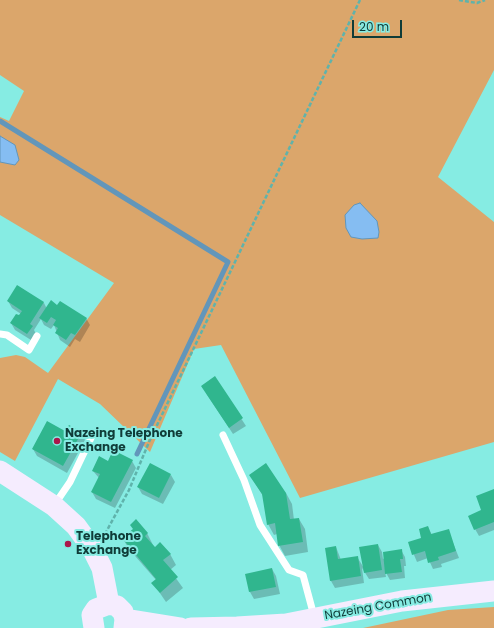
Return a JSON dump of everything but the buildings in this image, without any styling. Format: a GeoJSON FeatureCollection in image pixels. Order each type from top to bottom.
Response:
{"type":"FeatureCollection","features":[{"type":"Feature","properties":{"kind":"street"},"geometry":{"type":"LineString","coordinates":[[0,471],[54,506],[76,526],[89,543],[102,568],[109,604]]}},
{"type":"Feature","properties":{"kind":"street","name":"Nazeing Common"},"geometry":{"type":"LineString","coordinates":[[191,628],[237,628],[286,624],[402,601],[494,591]]}},
{"type":"Feature","properties":{"kind":"street"},"geometry":{"type":"LineString","coordinates":[[89,626],[92,615],[96,609],[109,604],[121,609],[125,624],[181,628]]}},
{"type":"Feature","properties":{"kind":"lane"},"geometry":{"type":"LineString","coordinates":[[0,334],[7,335],[29,350],[37,336]]}},
{"type":"Feature","properties":{"kind":"lane"},"geometry":{"type":"LineString","coordinates":[[223,435],[244,480],[260,525],[289,570],[303,575],[315,618]]}},
{"type":"Feature","properties":{"kind":"lane"},"geometry":{"type":"LineString","coordinates":[[54,506],[70,482],[92,436]]}},
{"type":"Feature","properties":{"kind":"path"},"geometry":{"type":"LineString","coordinates":[[89,543],[105,533],[129,490],[149,442],[360,0]]}},
{"type":"Feature","properties":{"kind":"path"},"geometry":{"type":"LineString","coordinates":[[459,0],[477,3],[485,0]]}},
{"type":"Feature","properties":{"kind":"shaded area"},"geometry":{"type":"Polygon","coordinates":[[[0,0],[494,0],[494,70],[438,177],[494,222],[494,442],[300,498],[221,345],[194,349],[150,452],[100,404],[58,379],[15,461],[0,452],[0,358],[16,355],[25,357],[48,373],[114,283],[0,215],[0,117],[9,121],[24,91],[0,75],[0,0]]]}},
{"type":"Feature","properties":{"kind":"shaded area"},"geometry":{"type":"Polygon","coordinates":[[[494,607],[494,628],[363,628],[448,610],[494,607]]]}},
{"type":"Feature","properties":{"kind":"water"},"geometry":{"type":"Polygon","coordinates":[[[0,136],[15,145],[19,160],[15,165],[0,162],[0,136]]]}},
{"type":"Feature","properties":{"kind":"water"},"geometry":{"type":"Polygon","coordinates":[[[360,203],[377,221],[379,232],[378,238],[362,239],[351,237],[346,228],[345,215],[354,205],[360,203]]]}},
{"type":"Feature","properties":{"kind":"waterway"},"geometry":{"type":"LineString","coordinates":[[0,121],[228,262],[137,454]]}},
{"type":"Feature","properties":{"kind":"place","name":"Nazeing Telephone Exchange"},"geometry":{"type":"Point","coordinates":[57,441]}},
{"type":"Feature","properties":{"kind":"place","name":"Telephone Exchange"},"geometry":{"type":"Point","coordinates":[68,544]}}]}
